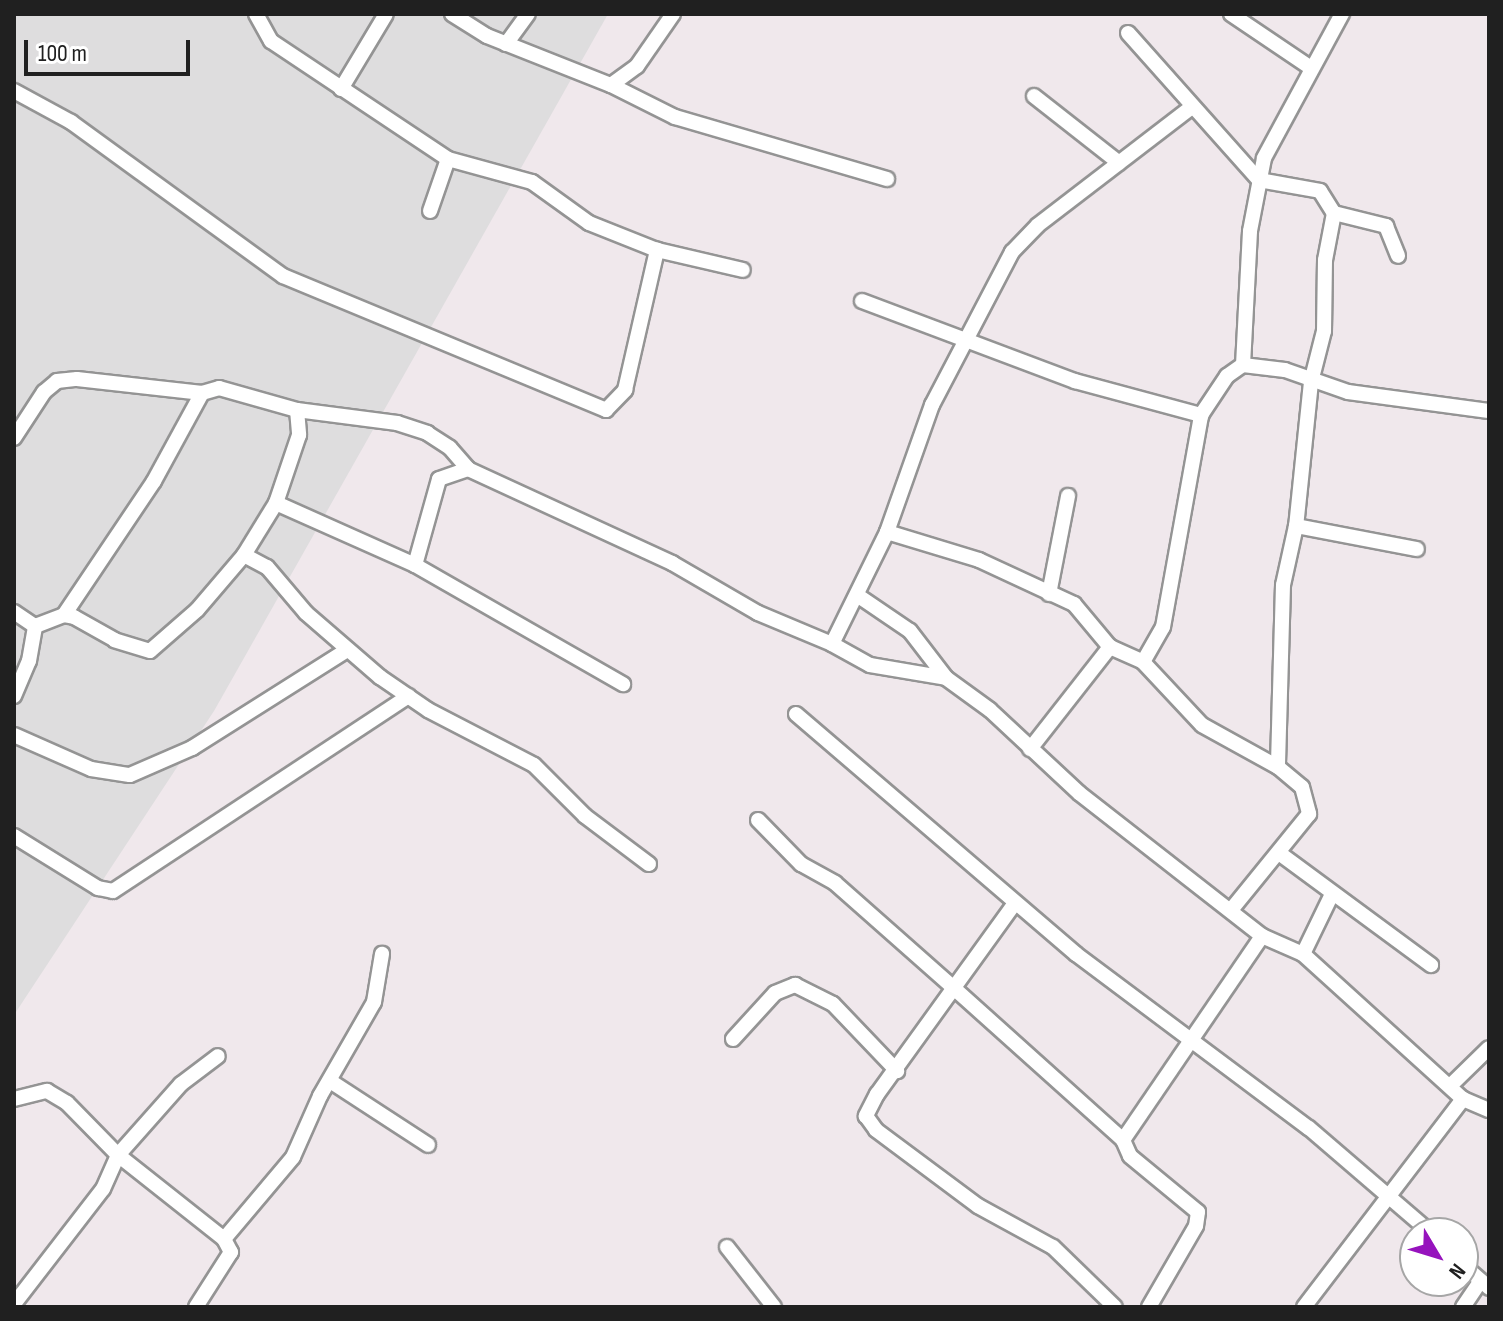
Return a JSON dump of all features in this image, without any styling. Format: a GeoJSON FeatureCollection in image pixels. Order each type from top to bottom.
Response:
{"type":"FeatureCollection","features":[{"type":"Feature","properties":{"kind":"street"},"geometry":{"type":"LineString","coordinates":[[256,14],[271,41],[448,159],[532,182],[589,223],[657,250],[743,270]]}},
{"type":"Feature","properties":{"kind":"street"},"geometry":{"type":"LineString","coordinates":[[341,89],[386,14]]}},
{"type":"Feature","properties":{"kind":"street"},"geometry":{"type":"LineString","coordinates":[[452,14],[506,44],[611,85],[675,117],[887,179]]}},
{"type":"Feature","properties":{"kind":"street"},"geometry":{"type":"LineString","coordinates":[[506,44],[528,14]]}},
{"type":"Feature","properties":{"kind":"street"},"geometry":{"type":"LineString","coordinates":[[611,85],[637,66],[673,14]]}},
{"type":"Feature","properties":{"kind":"street"},"geometry":{"type":"LineString","coordinates":[[1231,14],[1311,68]]}},
{"type":"Feature","properties":{"kind":"street"},"geometry":{"type":"LineString","coordinates":[[1143,662],[1163,627],[1201,415],[1212,393],[1243,365],[1250,231],[1264,158],[1342,14]]}},
{"type":"Feature","properties":{"kind":"street"},"geometry":{"type":"LineString","coordinates":[[1128,33],[1259,180],[1320,191],[1334,213],[1325,260],[1324,331],[1311,382],[1296,526],[1283,585],[1278,767]]}},
{"type":"Feature","properties":{"kind":"street"},"geometry":{"type":"LineString","coordinates":[[14,91],[71,122],[283,276],[606,410],[625,390],[657,250]]}},
{"type":"Feature","properties":{"kind":"street"},"geometry":{"type":"LineString","coordinates":[[1034,96],[1119,163]]}},
{"type":"Feature","properties":{"kind":"street"},"geometry":{"type":"LineString","coordinates":[[832,644],[887,532],[932,405],[1012,252],[1192,107]]}},
{"type":"Feature","properties":{"kind":"street"},"geometry":{"type":"LineString","coordinates":[[430,211],[448,159]]}},
{"type":"Feature","properties":{"kind":"street"},"geometry":{"type":"LineString","coordinates":[[1334,213],[1386,226],[1398,256]]}},
{"type":"Feature","properties":{"kind":"street"},"geometry":{"type":"LineString","coordinates":[[862,301],[1075,381],[1201,415]]}},
{"type":"Feature","properties":{"kind":"street"},"geometry":{"type":"LineString","coordinates":[[1243,365],[1285,370],[1311,382],[1489,411]]}},
{"type":"Feature","properties":{"kind":"street"},"geometry":{"type":"LineString","coordinates":[[14,438],[57,381],[100,379],[202,393],[219,388],[297,410],[397,423],[427,433],[450,448],[468,469],[672,563],[758,613],[832,644],[870,665],[946,678]]}},
{"type":"Feature","properties":{"kind":"street"},"geometry":{"type":"LineString","coordinates":[[35,626],[64,615],[154,481],[202,393]]}},
{"type":"Feature","properties":{"kind":"street"},"geometry":{"type":"LineString","coordinates":[[64,615],[150,651],[197,610],[244,555],[276,503],[299,435],[297,410]]}},
{"type":"Feature","properties":{"kind":"street"},"geometry":{"type":"LineString","coordinates":[[415,565],[439,479],[468,469]]}},
{"type":"Feature","properties":{"kind":"street"},"geometry":{"type":"LineString","coordinates":[[1049,594],[1068,496]]}},
{"type":"Feature","properties":{"kind":"street"},"geometry":{"type":"LineString","coordinates":[[276,503],[415,565],[623,684]]}},
{"type":"Feature","properties":{"kind":"street"},"geometry":{"type":"LineString","coordinates":[[1296,526],[1417,549]]}},
{"type":"Feature","properties":{"kind":"street"},"geometry":{"type":"LineString","coordinates":[[887,532],[979,560],[1074,604],[1110,647],[1143,662],[1202,725],[1278,767],[1302,787],[1309,814],[1231,910]]}},
{"type":"Feature","properties":{"kind":"street"},"geometry":{"type":"LineString","coordinates":[[244,555],[267,567],[306,613],[347,650],[409,696],[534,765],[585,816],[649,864]]}},
{"type":"Feature","properties":{"kind":"street"},"geometry":{"type":"LineString","coordinates":[[857,595],[910,631],[946,678],[1030,749],[1262,936],[1303,954],[1463,1099],[1489,1110]]}},
{"type":"Feature","properties":{"kind":"street"},"geometry":{"type":"LineString","coordinates":[[14,612],[35,626]]}},
{"type":"Feature","properties":{"kind":"street"},"geometry":{"type":"LineString","coordinates":[[14,696],[29,661],[35,626]]}},
{"type":"Feature","properties":{"kind":"street"},"geometry":{"type":"LineString","coordinates":[[1030,749],[1110,647]]}},
{"type":"Feature","properties":{"kind":"street"},"geometry":{"type":"LineString","coordinates":[[14,735],[91,769],[130,775],[192,748],[347,650]]}},
{"type":"Feature","properties":{"kind":"street"},"geometry":{"type":"LineString","coordinates":[[14,836],[98,888],[113,891],[409,696]]}},
{"type":"Feature","properties":{"kind":"street"},"geometry":{"type":"LineString","coordinates":[[796,714],[1015,903],[1391,1194],[1415,1217]]}},
{"type":"Feature","properties":{"kind":"street"},"geometry":{"type":"LineString","coordinates":[[758,820],[801,864],[835,883],[956,990],[1123,1140],[1130,1156],[1198,1212],[1196,1226],[1149,1307]]}},
{"type":"Feature","properties":{"kind":"street"},"geometry":{"type":"LineString","coordinates":[[1279,853],[1431,965]]}},
{"type":"Feature","properties":{"kind":"street"},"geometry":{"type":"LineString","coordinates":[[1303,954],[1332,894]]}},
{"type":"Feature","properties":{"kind":"street"},"geometry":{"type":"LineString","coordinates":[[1015,903],[868,1110],[869,1123],[994,1218],[1053,1247],[1115,1307]]}},
{"type":"Feature","properties":{"kind":"street"},"geometry":{"type":"LineString","coordinates":[[1123,1140],[1168,1080],[1188,1038],[1262,936]]}},
{"type":"Feature","properties":{"kind":"street"},"geometry":{"type":"LineString","coordinates":[[224,1239],[293,1157],[330,1081],[374,1002],[382,954]]}},
{"type":"Feature","properties":{"kind":"street"},"geometry":{"type":"LineString","coordinates":[[733,1039],[775,993],[795,985],[833,1004],[897,1071]]}},
{"type":"Feature","properties":{"kind":"street"},"geometry":{"type":"LineString","coordinates":[[1450,1086],[1489,1048]]}},
{"type":"Feature","properties":{"kind":"street"},"geometry":{"type":"LineString","coordinates":[[14,1304],[103,1189],[118,1155],[173,1091],[218,1056]]}},
{"type":"Feature","properties":{"kind":"street"},"geometry":{"type":"LineString","coordinates":[[330,1081],[428,1145]]}},
{"type":"Feature","properties":{"kind":"street"},"geometry":{"type":"LineString","coordinates":[[14,1099],[47,1091],[98,1130],[118,1155],[224,1239],[231,1252],[196,1307]]}},
{"type":"Feature","properties":{"kind":"street"},"geometry":{"type":"LineString","coordinates":[[1304,1307],[1463,1099]]}},
{"type":"Feature","properties":{"kind":"street"},"geometry":{"type":"LineString","coordinates":[[727,1247],[774,1307]]}},
{"type":"Feature","properties":{"kind":"street"},"geometry":{"type":"LineString","coordinates":[[1463,1307],[1484,1285]]}},
{"type":"Feature","properties":{"kind":"shaded area"},"geometry":{"type":"Polygon","coordinates":[[[14,14],[608,14],[214,711],[14,1015],[14,14]]]}}]}
